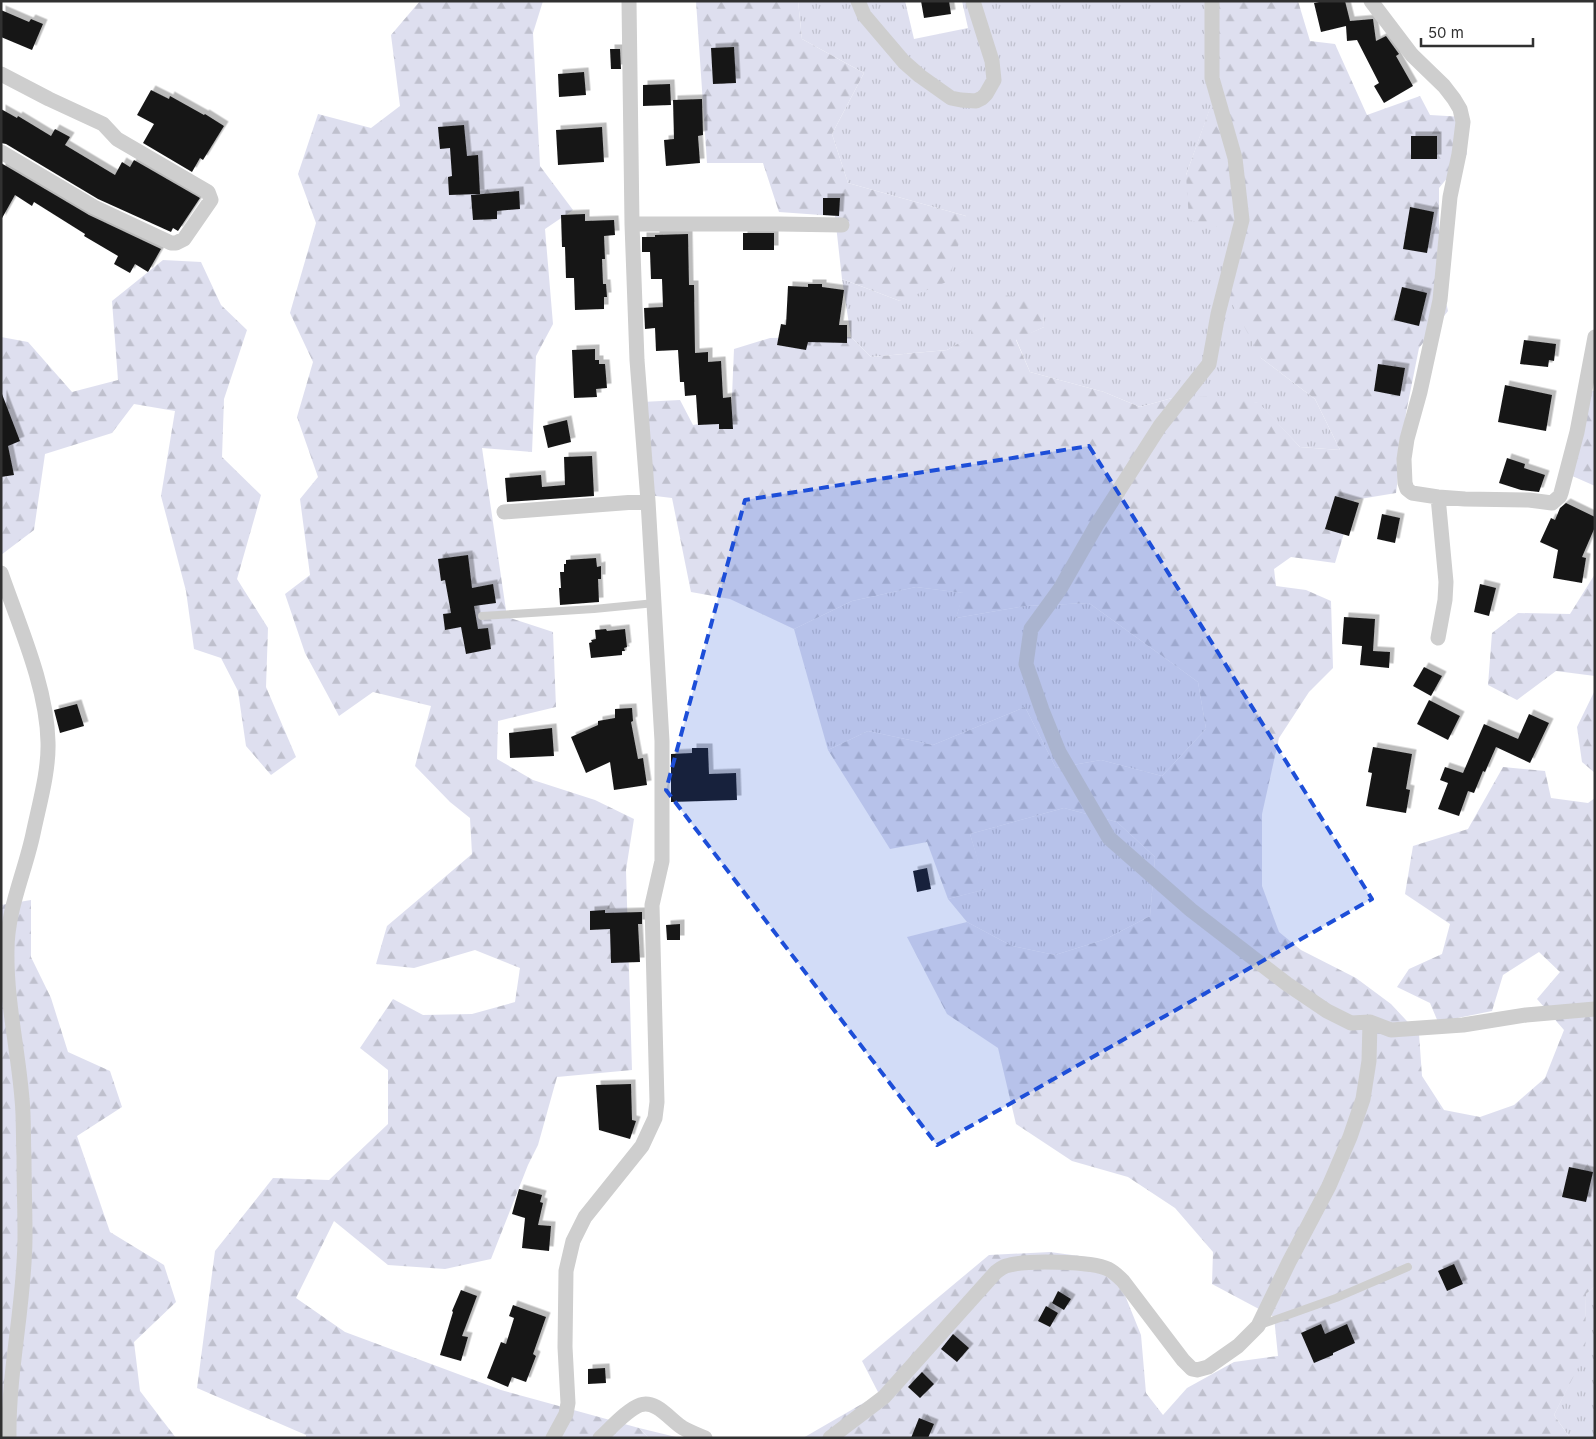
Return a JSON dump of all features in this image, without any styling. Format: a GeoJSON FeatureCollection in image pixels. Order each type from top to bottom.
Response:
{"type":"FeatureCollection","features":[{"type":"Feature","properties":{"kind":"street"},"geometry":{"type":"LineString","coordinates":[[553,1438],[566,1414],[568,1403],[565,1347],[566,1271],[573,1241],[585,1217],[642,1146],[654,1118],[657,1102],[652,905],[662,862],[662,760],[655,603],[638,360],[632,224],[629,1]]}},
{"type":"Feature","properties":{"kind":"street"},"geometry":{"type":"LineString","coordinates":[[858,1],[864,16],[914,72],[951,98],[976,100],[986,94],[994,80],[992,62],[973,1]]}},
{"type":"Feature","properties":{"kind":"street"},"geometry":{"type":"LineString","coordinates":[[1212,1],[1212,78],[1235,158],[1242,220],[1218,314],[1209,364],[1160,426],[1096,526],[1060,589],[1030,629],[1026,664],[1042,710],[1059,752],[1109,838],[1191,910],[1287,984],[1327,1012],[1351,1023],[1370,1022],[1391,1030],[1463,1025],[1526,1015],[1595,1009]]}},
{"type":"Feature","properties":{"kind":"street"},"geometry":{"type":"LineString","coordinates":[[1371,1],[1412,55],[1444,86],[1454,99],[1460,109],[1463,122],[1459,154],[1450,197],[1440,300],[1420,392],[1407,439],[1404,459],[1407,489],[1412,493],[1438,497],[1529,500],[1549,503],[1556,501],[1561,493],[1577,432],[1595,337]]}},
{"type":"Feature","properties":{"kind":"street"},"geometry":{"type":"LineString","coordinates":[[1,74],[103,124],[117,140],[208,192],[210,200],[184,239],[171,243],[94,207],[1,152]]}},
{"type":"Feature","properties":{"kind":"street"},"geometry":{"type":"LineString","coordinates":[[632,224],[842,225]]}},
{"type":"Feature","properties":{"kind":"street"},"geometry":{"type":"LineString","coordinates":[[1438,497],[1446,582],[1445,600],[1438,638]]}},
{"type":"Feature","properties":{"kind":"street"},"geometry":{"type":"LineString","coordinates":[[504,512],[648,501]]}},
{"type":"Feature","properties":{"kind":"street"},"geometry":{"type":"LineString","coordinates":[[1,573],[38,678],[49,744],[33,836],[14,904],[7,949],[8,986],[23,1100],[25,1237],[22,1294],[8,1438]]}},
{"type":"Feature","properties":{"kind":"street"},"geometry":{"type":"LineString","coordinates":[[830,1438],[884,1397],[996,1272],[1005,1266],[1020,1263],[1071,1263],[1107,1268],[1124,1282],[1188,1366],[1197,1370],[1208,1367],[1238,1346],[1258,1326],[1329,1186],[1350,1137],[1364,1099],[1369,1061],[1370,1022]]}},
{"type":"Feature","properties":{"kind":"street"},"geometry":{"type":"LineString","coordinates":[[600,1438],[635,1407],[644,1404],[658,1409],[685,1430],[705,1438]]}},
{"type":"Feature","properties":{"kind":"lane"},"geometry":{"type":"LineString","coordinates":[[482,616],[655,603]]}},
{"type":"Feature","properties":{"kind":"lane"},"geometry":{"type":"LineString","coordinates":[[1258,1326],[1336,1298],[1408,1267]]}},
{"type":"Feature","properties":{"kind":"highlighted area"},"geometry":{"type":"Polygon","coordinates":[[[1089,446],[1372,899],[937,1145],[666,790],[745,500],[1089,446]]]}},
{"type":"Feature","properties":{"kind":"green space"},"geometry":{"type":"Polygon","coordinates":[[[420,1],[543,1],[533,33],[540,166],[573,210],[545,229],[553,324],[536,356],[532,452],[482,448],[507,617],[553,632],[556,707],[498,721],[497,759],[533,780],[595,800],[634,819],[626,870],[632,1070],[557,1077],[538,1145],[528,1165],[491,1259],[445,1269],[388,1265],[334,1221],[296,1298],[345,1332],[501,1390],[639,1428],[649,1438],[306,1438],[306,1435],[197,1388],[215,1251],[273,1178],[329,1180],[388,1124],[388,1070],[360,1048],[393,999],[423,1015],[472,1014],[515,1002],[520,968],[475,950],[414,968],[376,964],[387,926],[472,854],[470,818],[450,802],[415,766],[431,706],[373,692],[339,716],[305,653],[285,594],[310,575],[300,499],[318,477],[297,417],[313,362],[290,313],[316,223],[298,174],[318,114],[371,128],[400,106],[391,35],[420,1]]]}},
{"type":"Feature","properties":{"kind":"green space"},"geometry":{"type":"Polygon","coordinates":[[[696,1],[798,1],[802,39],[864,73],[832,134],[848,183],[966,216],[949,281],[900,301],[842,279],[835,216],[779,212],[763,163],[707,163],[696,1]]]}},
{"type":"Feature","properties":{"kind":"green space"},"geometry":{"type":"Polygon","coordinates":[[[798,1],[905,1],[914,39],[968,28],[962,1],[1208,1],[1213,30],[1211,106],[1186,175],[1233,229],[1261,358],[1315,399],[1340,450],[1300,447],[1258,403],[1172,398],[1140,407],[1104,392],[1030,372],[1016,339],[1044,327],[1042,298],[947,350],[871,357],[851,337],[842,279],[900,301],[966,216],[848,183],[832,134],[864,73],[802,39],[798,1]]]}},
{"type":"Feature","properties":{"kind":"green space"},"geometry":{"type":"Polygon","coordinates":[[[1208,1],[1298,1],[1310,41],[1335,44],[1367,115],[1420,96],[1430,115],[1464,117],[1467,154],[1439,188],[1439,271],[1448,311],[1419,348],[1406,413],[1396,493],[1354,500],[1335,563],[1291,557],[1274,569],[1276,586],[1306,590],[1331,601],[1333,668],[1309,692],[1279,738],[1262,814],[1262,886],[1279,932],[1301,950],[1356,978],[1391,1004],[1419,1034],[1422,1076],[1444,1110],[1480,1117],[1514,1105],[1545,1078],[1564,1030],[1537,999],[1560,972],[1539,952],[1503,975],[1492,1011],[1438,1022],[1430,1003],[1397,987],[1409,969],[1442,954],[1450,924],[1405,894],[1413,846],[1468,829],[1503,767],[1545,771],[1551,798],[1588,803],[1595,798],[1595,1286],[1586,1294],[1585,1354],[1554,1415],[1570,1438],[803,1438],[879,1394],[862,1361],[989,1255],[1050,1252],[1094,1258],[1114,1268],[1141,1335],[1146,1393],[1163,1415],[1187,1388],[1234,1362],[1278,1356],[1274,1317],[1212,1284],[1213,1252],[1175,1208],[1128,1177],[1072,1161],[1016,1124],[998,1048],[947,1014],[907,937],[967,922],[1012,946],[1055,955],[1106,939],[1150,916],[1155,857],[1117,822],[1064,808],[970,834],[987,889],[948,899],[927,842],[890,849],[828,750],[868,731],[933,745],[1025,707],[1056,768],[1101,760],[1162,776],[1206,729],[1198,682],[1089,603],[1025,606],[956,618],[963,593],[916,587],[852,601],[794,629],[730,599],[691,592],[672,498],[647,495],[642,402],[680,400],[693,425],[731,419],[734,349],[770,338],[851,337],[871,357],[947,350],[971,336],[972,316],[998,295],[1043,298],[1044,327],[1016,340],[1030,372],[1104,392],[1140,407],[1172,398],[1220,396],[1259,403],[1300,447],[1340,450],[1315,399],[1261,358],[1230,300],[1233,230],[1189,220],[1186,175],[1211,105],[1213,30],[1208,1]]]}},
{"type":"Feature","properties":{"kind":"green space"},"geometry":{"type":"Polygon","coordinates":[[[163,260],[201,262],[221,305],[247,330],[224,399],[222,457],[261,495],[237,579],[268,628],[266,687],[296,757],[271,775],[246,746],[238,691],[221,658],[194,649],[186,591],[161,496],[175,411],[134,404],[112,433],[45,454],[34,530],[1,555],[1,337],[28,342],[72,392],[118,380],[112,301],[163,260]]]}},
{"type":"Feature","properties":{"kind":"green space"},"geometry":{"type":"Polygon","coordinates":[[[1580,390],[1595,391],[1595,486],[1561,471],[1580,390]]]}},
{"type":"Feature","properties":{"kind":"green space"},"geometry":{"type":"Polygon","coordinates":[[[1595,574],[1595,676],[1556,671],[1517,700],[1488,685],[1492,633],[1518,613],[1570,614],[1595,574]]]}},
{"type":"Feature","properties":{"kind":"green space"},"geometry":{"type":"Polygon","coordinates":[[[916,587],[964,593],[956,618],[1025,606],[1089,603],[1198,682],[1206,729],[1162,776],[1101,760],[1056,768],[1025,707],[933,745],[868,731],[828,750],[794,629],[852,601],[916,587]]]}},
{"type":"Feature","properties":{"kind":"green space"},"geometry":{"type":"Polygon","coordinates":[[[1595,690],[1595,773],[1582,762],[1577,727],[1595,690]]]}},
{"type":"Feature","properties":{"kind":"green space"},"geometry":{"type":"Polygon","coordinates":[[[1064,808],[1117,822],[1155,857],[1150,916],[1106,939],[1055,955],[1012,946],[967,922],[948,899],[986,889],[970,834],[1064,808]]]}},
{"type":"Feature","properties":{"kind":"green space"},"geometry":{"type":"Polygon","coordinates":[[[31,900],[31,957],[51,998],[68,1052],[110,1071],[122,1107],[77,1136],[110,1232],[164,1265],[176,1302],[134,1342],[140,1391],[176,1438],[1,1438],[1,905],[31,900]]]}},
{"type":"Feature","properties":{"kind":"green space"},"geometry":{"type":"Polygon","coordinates":[[[1595,1286],[1595,1438],[1570,1438],[1554,1415],[1584,1354],[1586,1294],[1595,1286]]]}},
{"type":"Feature","properties":{"kind":"green space"},"geometry":{"type":"Polygon","coordinates":[[[639,1428],[680,1438],[649,1438],[639,1428]]]}},
{"type":"Feature","properties":{"kind":"building"},"geometry":{"type":"Polygon","coordinates":[[[921,1],[949,1],[951,14],[924,18],[921,1]]]}},
{"type":"Feature","properties":{"kind":"building"},"geometry":{"type":"Polygon","coordinates":[[[1345,1],[1350,21],[1373,19],[1376,41],[1386,36],[1399,54],[1396,56],[1413,86],[1384,103],[1374,86],[1379,83],[1357,40],[1347,41],[1346,26],[1321,32],[1314,3],[1345,1]]]}},
{"type":"Feature","properties":{"kind":"building"},"geometry":{"type":"Polygon","coordinates":[[[1,10],[29,22],[31,19],[43,24],[32,50],[1,37],[1,10]]]}},
{"type":"Feature","properties":{"kind":"building"},"geometry":{"type":"Polygon","coordinates":[[[734,47],[736,83],[713,84],[711,48],[734,47]]]}},
{"type":"Feature","properties":{"kind":"building"},"geometry":{"type":"Polygon","coordinates":[[[610,49],[620,49],[621,69],[611,69],[610,49]]]}},
{"type":"Feature","properties":{"kind":"building"},"geometry":{"type":"Polygon","coordinates":[[[584,72],[586,95],[559,97],[558,74],[584,72]]]}},
{"type":"Feature","properties":{"kind":"building"},"geometry":{"type":"Polygon","coordinates":[[[670,84],[671,105],[643,106],[643,85],[670,84]]]}},
{"type":"Feature","properties":{"kind":"building"},"geometry":{"type":"Polygon","coordinates":[[[151,90],[169,99],[170,96],[224,126],[203,160],[200,158],[192,172],[143,143],[154,124],[137,115],[151,90]]]}},
{"type":"Feature","properties":{"kind":"building"},"geometry":{"type":"Polygon","coordinates":[[[702,99],[703,135],[698,136],[700,163],[666,166],[664,140],[674,139],[673,100],[702,99]]]}},
{"type":"Feature","properties":{"kind":"building"},"geometry":{"type":"Polygon","coordinates":[[[1,109],[17,118],[18,116],[51,136],[55,129],[70,137],[65,145],[115,175],[122,162],[130,167],[134,160],[200,198],[178,231],[173,228],[171,232],[98,199],[6,144],[1,143],[1,109]]]}},
{"type":"Feature","properties":{"kind":"building"},"geometry":{"type":"Polygon","coordinates":[[[464,125],[467,156],[478,155],[480,194],[449,195],[448,177],[452,176],[450,148],[440,149],[438,127],[464,125]]]}},
{"type":"Feature","properties":{"kind":"building"},"geometry":{"type":"Polygon","coordinates":[[[602,127],[604,162],[558,165],[556,130],[602,127]]]}},
{"type":"Feature","properties":{"kind":"building"},"geometry":{"type":"Polygon","coordinates":[[[1411,136],[1437,136],[1437,159],[1411,159],[1411,136]]]}},
{"type":"Feature","properties":{"kind":"building"},"geometry":{"type":"Polygon","coordinates":[[[1,163],[89,215],[161,249],[148,272],[135,264],[130,273],[114,264],[118,256],[84,236],[85,234],[34,202],[32,206],[15,195],[1,220],[1,163]]]}},
{"type":"Feature","properties":{"kind":"building"},"geometry":{"type":"Polygon","coordinates":[[[519,191],[520,209],[497,211],[497,219],[473,220],[471,195],[519,191]]]}},
{"type":"Feature","properties":{"kind":"building"},"geometry":{"type":"Polygon","coordinates":[[[823,198],[840,198],[839,216],[823,215],[823,198]]]}},
{"type":"Feature","properties":{"kind":"building"},"geometry":{"type":"Polygon","coordinates":[[[1410,207],[1434,212],[1427,253],[1403,249],[1410,207]]]}},
{"type":"Feature","properties":{"kind":"building"},"geometry":{"type":"Polygon","coordinates":[[[585,214],[585,221],[614,220],[615,235],[604,236],[605,259],[602,259],[603,284],[606,284],[607,297],[604,297],[604,309],[575,310],[574,278],[566,278],[565,247],[562,247],[561,215],[585,214]]]}},
{"type":"Feature","properties":{"kind":"building"},"geometry":{"type":"Polygon","coordinates":[[[743,233],[774,233],[774,250],[743,250],[743,233]]]}},
{"type":"Feature","properties":{"kind":"building"},"geometry":{"type":"Polygon","coordinates":[[[688,234],[689,285],[694,285],[695,353],[708,352],[708,362],[721,361],[723,398],[731,397],[733,429],[719,429],[719,424],[698,425],[696,395],[685,396],[684,382],[680,382],[678,350],[656,351],[655,328],[645,329],[644,308],[663,307],[662,279],[651,279],[650,252],[642,252],[642,237],[688,234]]]}},
{"type":"Feature","properties":{"kind":"building"},"geometry":{"type":"Polygon","coordinates":[[[808,284],[822,284],[822,287],[844,290],[839,325],[847,325],[847,343],[808,342],[806,350],[777,345],[781,324],[786,325],[788,286],[808,287],[808,284]]]}},
{"type":"Feature","properties":{"kind":"building"},"geometry":{"type":"Polygon","coordinates":[[[1402,287],[1427,293],[1419,326],[1394,320],[1402,287]]]}},
{"type":"Feature","properties":{"kind":"building"},"geometry":{"type":"Polygon","coordinates":[[[1524,340],[1556,344],[1554,361],[1549,360],[1548,367],[1520,364],[1524,340]]]}},
{"type":"Feature","properties":{"kind":"building"},"geometry":{"type":"Polygon","coordinates":[[[595,349],[595,360],[599,360],[599,364],[605,364],[607,388],[596,389],[597,397],[574,398],[572,350],[595,349]]]}},
{"type":"Feature","properties":{"kind":"building"},"geometry":{"type":"Polygon","coordinates":[[[1378,364],[1405,368],[1400,396],[1374,391],[1378,364]]]}},
{"type":"Feature","properties":{"kind":"building"},"geometry":{"type":"Polygon","coordinates":[[[1505,385],[1552,395],[1546,431],[1498,422],[1505,385]]]}},
{"type":"Feature","properties":{"kind":"building"},"geometry":{"type":"Polygon","coordinates":[[[2,394],[20,441],[8,446],[14,475],[1,477],[2,394]]]}},
{"type":"Feature","properties":{"kind":"building"},"geometry":{"type":"Polygon","coordinates":[[[567,420],[571,442],[548,448],[543,426],[567,420]]]}},
{"type":"Feature","properties":{"kind":"building"},"geometry":{"type":"Polygon","coordinates":[[[592,456],[594,496],[507,502],[505,478],[541,475],[542,487],[565,485],[564,457],[592,456]]]}},
{"type":"Feature","properties":{"kind":"building"},"geometry":{"type":"Polygon","coordinates":[[[1507,458],[1525,464],[1524,468],[1545,475],[1539,492],[1521,490],[1499,483],[1507,458]]]}},
{"type":"Feature","properties":{"kind":"building"},"geometry":{"type":"Polygon","coordinates":[[[1335,496],[1359,503],[1349,536],[1325,529],[1335,496]]]}},
{"type":"Feature","properties":{"kind":"building"},"geometry":{"type":"Polygon","coordinates":[[[1566,503],[1595,517],[1595,527],[1582,557],[1586,558],[1582,583],[1553,578],[1558,550],[1540,542],[1551,518],[1555,520],[1560,508],[1566,503]]]}},
{"type":"Feature","properties":{"kind":"building"},"geometry":{"type":"Polygon","coordinates":[[[1382,514],[1400,518],[1395,543],[1377,539],[1382,514]]]}},
{"type":"Feature","properties":{"kind":"building"},"geometry":{"type":"Polygon","coordinates":[[[468,555],[472,588],[493,584],[496,603],[474,606],[478,629],[488,628],[491,649],[466,654],[461,627],[445,630],[443,614],[451,613],[445,580],[441,581],[438,559],[468,555]]]}},
{"type":"Feature","properties":{"kind":"building"},"geometry":{"type":"Polygon","coordinates":[[[596,558],[597,567],[601,566],[601,579],[598,579],[599,602],[560,605],[560,572],[564,572],[566,560],[596,558]]]}},
{"type":"Feature","properties":{"kind":"building"},"geometry":{"type":"Polygon","coordinates":[[[1480,584],[1496,588],[1489,616],[1474,612],[1480,584]]]}},
{"type":"Feature","properties":{"kind":"building"},"geometry":{"type":"Polygon","coordinates":[[[1344,617],[1375,619],[1373,651],[1390,652],[1389,668],[1360,665],[1362,646],[1342,644],[1344,617]]]}},
{"type":"Feature","properties":{"kind":"building"},"geometry":{"type":"Polygon","coordinates":[[[606,629],[607,631],[625,629],[627,647],[624,648],[625,651],[622,651],[622,655],[591,658],[589,643],[592,642],[591,640],[596,639],[595,630],[606,629]]]}},
{"type":"Feature","properties":{"kind":"building"},"geometry":{"type":"Polygon","coordinates":[[[1424,667],[1442,676],[1431,696],[1413,686],[1424,667]]]}},
{"type":"Feature","properties":{"kind":"building"},"geometry":{"type":"Polygon","coordinates":[[[1429,700],[1460,716],[1448,740],[1417,724],[1429,700]]]}},
{"type":"Feature","properties":{"kind":"building"},"geometry":{"type":"Polygon","coordinates":[[[77,704],[84,726],[60,733],[54,710],[77,704]]]}},
{"type":"Feature","properties":{"kind":"building"},"geometry":{"type":"Polygon","coordinates":[[[632,708],[633,721],[631,722],[638,759],[643,758],[647,785],[614,790],[610,762],[586,773],[571,737],[598,725],[598,721],[615,718],[615,709],[632,708]]]}},
{"type":"Feature","properties":{"kind":"building"},"geometry":{"type":"Polygon","coordinates":[[[1529,714],[1549,723],[1530,763],[1496,747],[1474,793],[1468,791],[1459,816],[1438,809],[1448,783],[1440,780],[1445,767],[1463,773],[1484,724],[1518,739],[1529,714]]]}},
{"type":"Feature","properties":{"kind":"building"},"geometry":{"type":"Polygon","coordinates":[[[552,728],[554,756],[510,758],[509,733],[552,728]]]}},
{"type":"Feature","properties":{"kind":"building"},"geometry":{"type":"Polygon","coordinates":[[[1373,747],[1412,754],[1406,789],[1410,790],[1406,813],[1366,806],[1372,773],[1368,772],[1373,747]]]}},
{"type":"Feature","properties":{"kind":"building"},"geometry":{"type":"Polygon","coordinates":[[[692,748],[708,748],[709,774],[736,773],[737,800],[671,802],[671,754],[692,753],[692,748]]]}},
{"type":"Feature","properties":{"kind":"building"},"geometry":{"type":"Polygon","coordinates":[[[927,868],[931,889],[917,892],[913,871],[927,868]]]}},
{"type":"Feature","properties":{"kind":"building"},"geometry":{"type":"Polygon","coordinates":[[[605,910],[605,913],[642,912],[642,924],[638,924],[640,962],[611,963],[610,929],[590,930],[590,911],[605,910]]]}},
{"type":"Feature","properties":{"kind":"building"},"geometry":{"type":"Polygon","coordinates":[[[680,924],[680,940],[667,940],[666,925],[680,924]]]}},
{"type":"Feature","properties":{"kind":"building"},"geometry":{"type":"Polygon","coordinates":[[[631,1084],[632,1120],[636,1121],[630,1139],[599,1130],[596,1085],[631,1084]]]}},
{"type":"Feature","properties":{"kind":"building"},"geometry":{"type":"Polygon","coordinates":[[[1569,1167],[1593,1172],[1586,1202],[1562,1197],[1569,1167]]]}},
{"type":"Feature","properties":{"kind":"building"},"geometry":{"type":"Polygon","coordinates":[[[519,1189],[542,1195],[540,1202],[543,1203],[538,1225],[551,1226],[549,1251],[522,1248],[525,1218],[512,1214],[519,1189]]]}},
{"type":"Feature","properties":{"kind":"building"},"geometry":{"type":"Polygon","coordinates":[[[1454,1264],[1463,1284],[1447,1291],[1438,1271],[1454,1264]]]}},
{"type":"Feature","properties":{"kind":"building"},"geometry":{"type":"Polygon","coordinates":[[[461,1290],[477,1296],[462,1336],[468,1337],[461,1361],[440,1355],[452,1311],[461,1290]]]}},
{"type":"Feature","properties":{"kind":"building"},"geometry":{"type":"Polygon","coordinates":[[[1058,1291],[1071,1299],[1064,1310],[1052,1303],[1058,1291]]]}},
{"type":"Feature","properties":{"kind":"building"},"geometry":{"type":"Polygon","coordinates":[[[513,1305],[546,1317],[533,1354],[536,1356],[526,1382],[512,1377],[508,1387],[487,1378],[501,1342],[506,1344],[514,1318],[509,1316],[513,1305]]]}},
{"type":"Feature","properties":{"kind":"building"},"geometry":{"type":"Polygon","coordinates":[[[1046,1306],[1058,1313],[1050,1327],[1038,1321],[1046,1306]]]}},
{"type":"Feature","properties":{"kind":"building"},"geometry":{"type":"Polygon","coordinates":[[[1321,1324],[1325,1334],[1347,1324],[1355,1343],[1314,1363],[1301,1333],[1321,1324]]]}},
{"type":"Feature","properties":{"kind":"building"},"geometry":{"type":"Polygon","coordinates":[[[953,1334],[969,1348],[957,1362],[941,1349],[953,1334]]]}},
{"type":"Feature","properties":{"kind":"building"},"geometry":{"type":"Polygon","coordinates":[[[605,1368],[606,1383],[588,1384],[588,1369],[605,1368]]]}},
{"type":"Feature","properties":{"kind":"building"},"geometry":{"type":"Polygon","coordinates":[[[922,1372],[934,1384],[920,1398],[908,1387],[922,1372]]]}},
{"type":"Feature","properties":{"kind":"building"},"geometry":{"type":"Polygon","coordinates":[[[919,1418],[934,1424],[928,1438],[911,1438],[919,1418]]]}}]}
